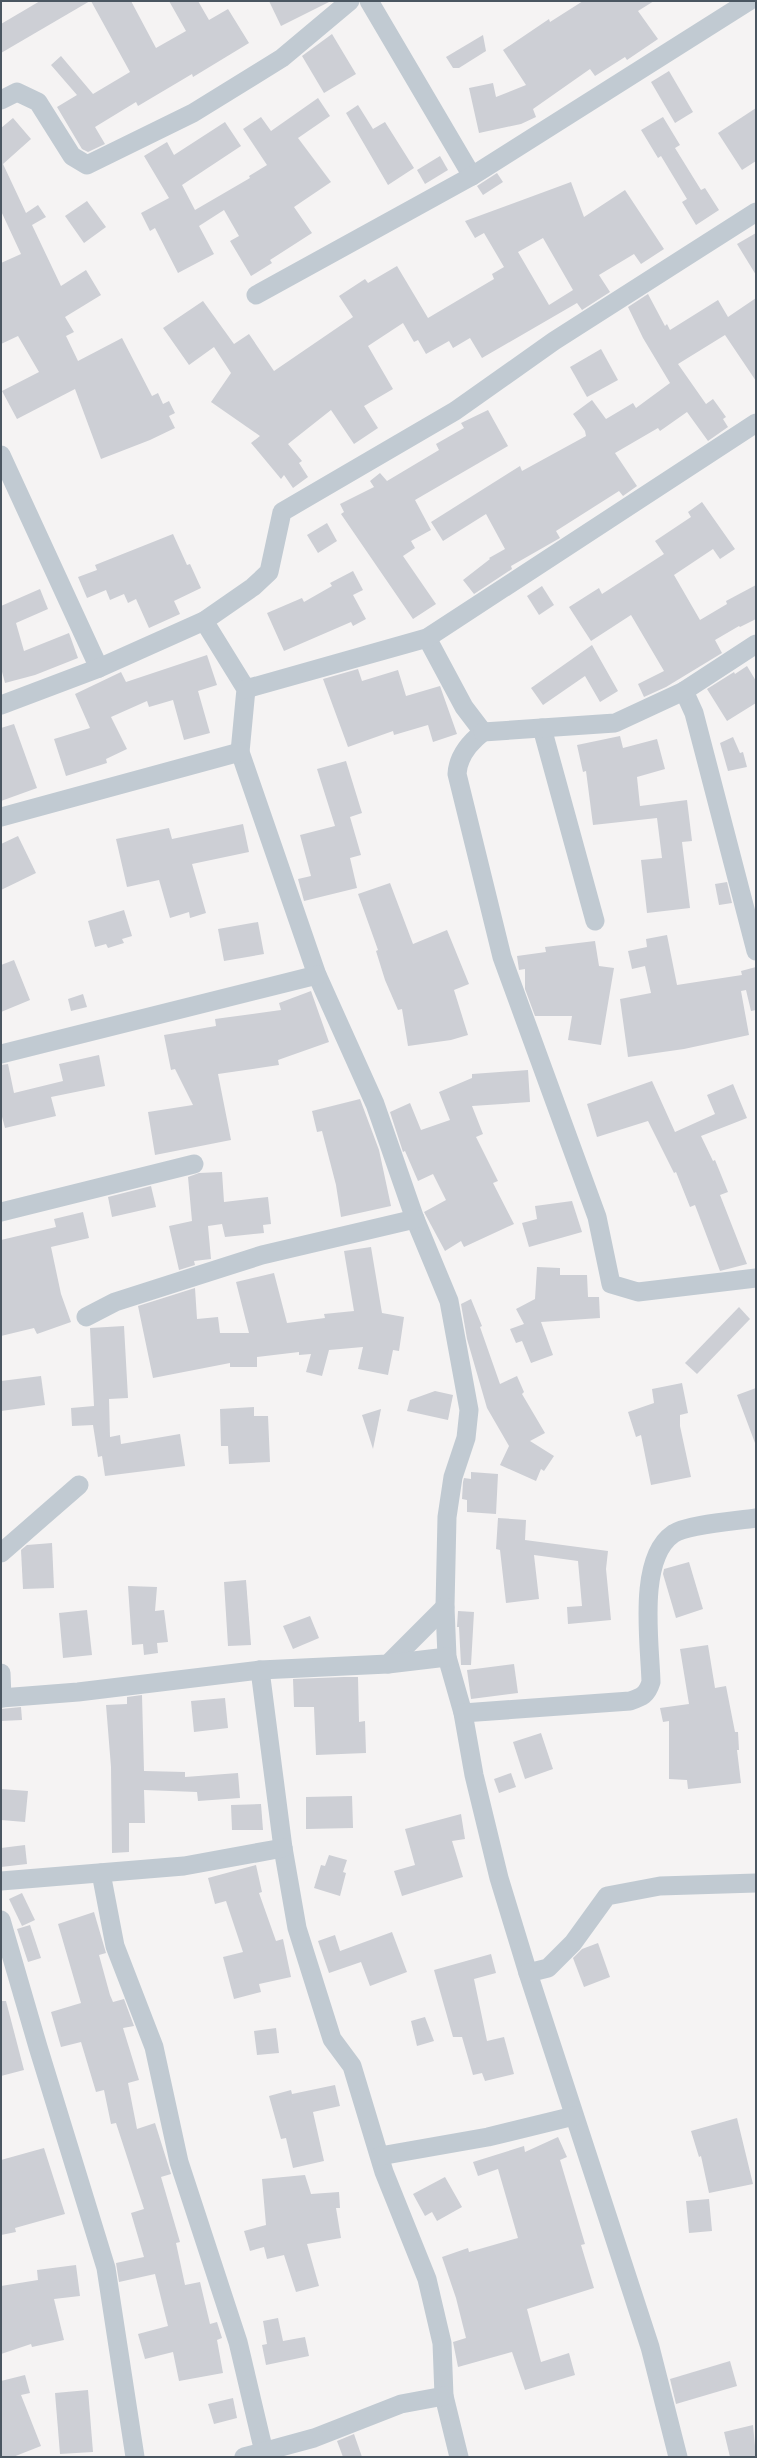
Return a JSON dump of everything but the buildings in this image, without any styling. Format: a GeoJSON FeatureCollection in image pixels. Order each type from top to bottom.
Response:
{"type":"FeatureCollection","features":[{"type":"Feature","properties":{"kind":"street"},"geometry":{"type":"LineString","coordinates":[[1,100],[17,92],[38,102],[72,156],[87,165],[192,113],[282,58],[350,1]]}},
{"type":"Feature","properties":{"kind":"street"},"geometry":{"type":"LineString","coordinates":[[369,1],[472,176]]}},
{"type":"Feature","properties":{"kind":"street"},"geometry":{"type":"LineString","coordinates":[[256,295],[472,176],[749,1]]}},
{"type":"Feature","properties":{"kind":"street"},"geometry":{"type":"LineString","coordinates":[[1,705],[99,668],[204,621],[253,587],[270,572],[282,512],[455,411],[554,341],[756,212]]}},
{"type":"Feature","properties":{"kind":"street"},"geometry":{"type":"LineString","coordinates":[[246,689],[428,638],[756,424]]}},
{"type":"Feature","properties":{"kind":"street"},"geometry":{"type":"LineString","coordinates":[[1,455],[99,668]]}},
{"type":"Feature","properties":{"kind":"street"},"geometry":{"type":"LineString","coordinates":[[204,621],[246,689],[240,752],[317,975],[375,1104],[415,1219],[449,1301],[469,1410],[466,1438],[453,1477],[448,1510],[445,1607],[447,1657],[463,1713],[474,1775],[499,1878],[528,1973],[650,2348],[678,2457]]}},
{"type":"Feature","properties":{"kind":"street"},"geometry":{"type":"LineString","coordinates":[[428,638],[464,706],[482,732]]}},
{"type":"Feature","properties":{"kind":"street"},"geometry":{"type":"LineString","coordinates":[[756,644],[684,691],[615,723],[482,732],[471,741],[460,758],[457,774],[502,957],[597,1217],[611,1284],[638,1292],[756,1278]]}},
{"type":"Feature","properties":{"kind":"street"},"geometry":{"type":"LineString","coordinates":[[684,691],[694,713],[756,951]]}},
{"type":"Feature","properties":{"kind":"street"},"geometry":{"type":"LineString","coordinates":[[542,728],[595,921]]}},
{"type":"Feature","properties":{"kind":"street"},"geometry":{"type":"LineString","coordinates":[[1,817],[240,752]]}},
{"type":"Feature","properties":{"kind":"street"},"geometry":{"type":"LineString","coordinates":[[1,1054],[317,975]]}},
{"type":"Feature","properties":{"kind":"street"},"geometry":{"type":"LineString","coordinates":[[1,1212],[194,1164]]}},
{"type":"Feature","properties":{"kind":"street"},"geometry":{"type":"LineString","coordinates":[[86,1317],[114,1302],[262,1255],[415,1219]]}},
{"type":"Feature","properties":{"kind":"street"},"geometry":{"type":"LineString","coordinates":[[1,1553],[79,1485]]}},
{"type":"Feature","properties":{"kind":"street"},"geometry":{"type":"LineString","coordinates":[[463,1713],[630,1702],[643,1697],[648,1692],[651,1682],[649,1586],[654,1562],[662,1545],[673,1534],[689,1528],[756,1518]]}},
{"type":"Feature","properties":{"kind":"street"},"geometry":{"type":"LineString","coordinates":[[388,1664],[445,1607]]}},
{"type":"Feature","properties":{"kind":"street"},"geometry":{"type":"LineString","coordinates":[[1,1673],[1,1698],[78,1692],[260,1670],[388,1664],[447,1657]]}},
{"type":"Feature","properties":{"kind":"street"},"geometry":{"type":"LineString","coordinates":[[260,1670],[283,1848],[297,1928],[332,2039],[352,2066],[384,2172],[428,2279],[442,2343],[444,2396],[459,2457]]}},
{"type":"Feature","properties":{"kind":"street"},"geometry":{"type":"LineString","coordinates":[[1,1881],[184,1866],[283,1848]]}},
{"type":"Feature","properties":{"kind":"street"},"geometry":{"type":"LineString","coordinates":[[101,1873],[115,1946],[154,2047],[179,2162],[238,2342],[264,2452]]}},
{"type":"Feature","properties":{"kind":"street"},"geometry":{"type":"LineString","coordinates":[[528,1973],[548,1968],[573,1943],[607,1896],[660,1886],[756,1883]]}},
{"type":"Feature","properties":{"kind":"street"},"geometry":{"type":"LineString","coordinates":[[1,1920],[38,2047],[106,2268],[135,2457]]}},
{"type":"Feature","properties":{"kind":"street"},"geometry":{"type":"LineString","coordinates":[[380,2156],[488,2137],[574,2116]]}},
{"type":"Feature","properties":{"kind":"street"},"geometry":{"type":"LineString","coordinates":[[244,2457],[354,2424],[401,2404],[444,2396]]}}]}
